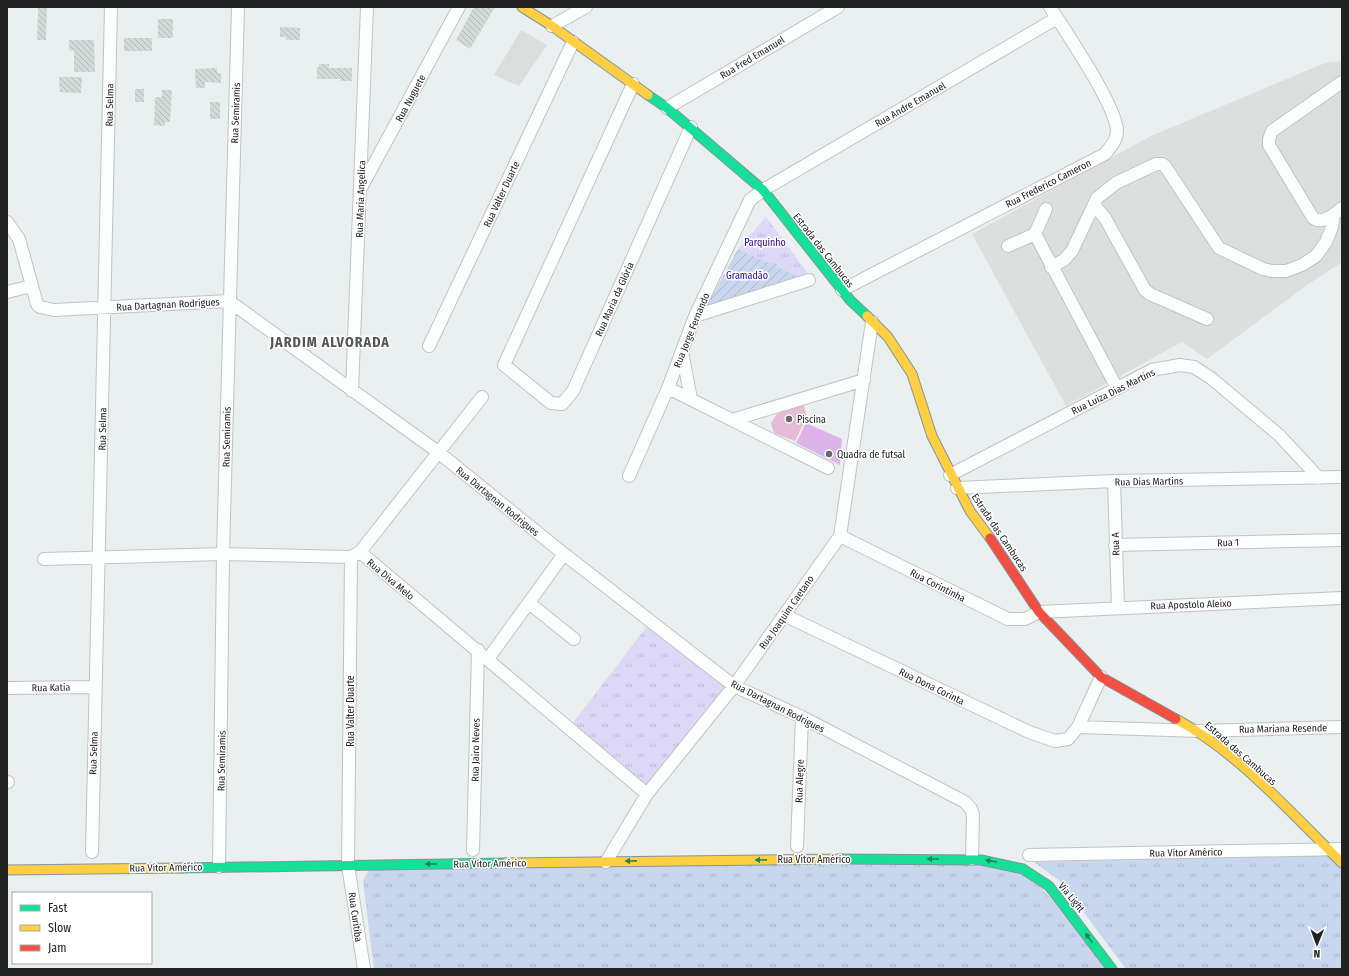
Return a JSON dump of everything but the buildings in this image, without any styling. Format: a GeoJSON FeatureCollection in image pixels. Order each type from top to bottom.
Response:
{"type":"FeatureCollection","features":[{"type":"Feature","properties":{"kind":"street","name":"Rua Selma"},"geometry":{"type":"LineString","coordinates":[[92,852],[111,7]]}},
{"type":"Feature","properties":{"kind":"street","name":"Rua Semiramis"},"geometry":{"type":"LineString","coordinates":[[219,867],[223,554],[238,7]]}},
{"type":"Feature","properties":{"kind":"street","name":"Rua Maria Angelica"},"geometry":{"type":"LineString","coordinates":[[352,391],[361,189],[362,92],[367,7]]}},
{"type":"Feature","properties":{"kind":"street","name":"Rua Nuguete"},"geometry":{"type":"LineString","coordinates":[[361,189],[459,7]]}},
{"type":"Feature","properties":{"kind":"street","name":"Estrada das Cambucas"},"geometry":{"type":"LineString","coordinates":[[522,7],[552,26],[667,108],[763,190],[842,290],[888,337],[912,374],[932,436],[957,488],[970,511],[998,548],[1039,612],[1101,677],[1199,730],[1256,779],[1342,863]]}},
{"type":"Feature","properties":{"kind":"street"},"geometry":{"type":"LineString","coordinates":[[552,26],[586,7]]}},
{"type":"Feature","properties":{"kind":"street","name":"Rua Fred Emanuel"},"geometry":{"type":"LineString","coordinates":[[667,108],[838,7]]}},
{"type":"Feature","properties":{"kind":"street","name":"Rua Frederico Cameron"},"geometry":{"type":"LineString","coordinates":[[842,290],[1105,154],[1116,140],[1117,129],[1108,102],[1050,7]]}},
{"type":"Feature","properties":{"kind":"street","name":"Rua Andre Emanuel"},"geometry":{"type":"LineString","coordinates":[[763,190],[1057,18]]}},
{"type":"Feature","properties":{"kind":"street","name":"Rua Valter Duarte"},"geometry":{"type":"LineString","coordinates":[[429,346],[573,42]]}},
{"type":"Feature","properties":{"kind":"street"},"geometry":{"type":"LineString","coordinates":[[1338,211],[1320,221],[1313,218],[1269,145],[1269,139],[1272,132],[1342,82]]}},
{"type":"Feature","properties":{"kind":"street","name":"Rua Maria da Glória"},"geometry":{"type":"LineString","coordinates":[[633,84],[504,365],[551,403],[562,404],[573,391],[691,127]]}},
{"type":"Feature","properties":{"kind":"street"},"geometry":{"type":"LineString","coordinates":[[1052,267],[1064,260],[1072,251],[1097,198],[1116,183],[1156,164],[1162,164],[1219,248],[1263,269],[1272,271],[1286,271],[1302,266],[1316,256],[1326,242],[1338,211]]}},
{"type":"Feature","properties":{"kind":"street","name":"Rua Jorge Fernando"},"geometry":{"type":"LineString","coordinates":[[629,476],[668,388],[695,316],[750,200],[763,190]]}},
{"type":"Feature","properties":{"kind":"street"},"geometry":{"type":"LineString","coordinates":[[1094,205],[1105,218],[1145,290],[1150,294],[1208,319]]}},
{"type":"Feature","properties":{"kind":"street"},"geometry":{"type":"LineString","coordinates":[[1008,246],[1035,234],[1046,208]]}},
{"type":"Feature","properties":{"kind":"street","name":"Rua Dartagnan Rodrigues"},"geometry":{"type":"LineString","coordinates":[[7,222],[19,239],[37,304],[46,309],[54,310],[229,301],[438,452],[564,554],[734,686],[802,717],[965,802],[971,809],[973,815],[972,859]]}},
{"type":"Feature","properties":{"kind":"street"},"geometry":{"type":"LineString","coordinates":[[1035,234],[1117,388]]}},
{"type":"Feature","properties":{"kind":"street"},"geometry":{"type":"LineString","coordinates":[[695,316],[809,280]]}},
{"type":"Feature","properties":{"kind":"street"},"geometry":{"type":"LineString","coordinates":[[7,292],[32,286]]}},
{"type":"Feature","properties":{"kind":"street","name":"Rua Joaquim Caetano"},"geometry":{"type":"LineString","coordinates":[[606,862],[647,794],[734,686],[840,536],[872,322]]}},
{"type":"Feature","properties":{"kind":"street"},"geometry":{"type":"LineString","coordinates":[[682,351],[691,399]]}},
{"type":"Feature","properties":{"kind":"street","name":"Rua Luiza Dias Martins"},"geometry":{"type":"LineString","coordinates":[[950,475],[1152,370],[1180,365],[1194,367],[1212,378],[1279,435],[1319,478]]}},
{"type":"Feature","properties":{"kind":"street"},"geometry":{"type":"LineString","coordinates":[[732,420],[864,380]]}},
{"type":"Feature","properties":{"kind":"street"},"geometry":{"type":"LineString","coordinates":[[668,388],[828,468]]}},
{"type":"Feature","properties":{"kind":"street"},"geometry":{"type":"LineString","coordinates":[[44,559],[223,554],[355,555],[482,396]]}},
{"type":"Feature","properties":{"kind":"street","name":"Rua Dias Martins"},"geometry":{"type":"LineString","coordinates":[[957,488],[1114,481],[1342,477]]}},
{"type":"Feature","properties":{"kind":"street","name":"Rua A"},"geometry":{"type":"LineString","coordinates":[[1114,481],[1118,607]]}},
{"type":"Feature","properties":{"kind":"street","name":"Rua Corintinha"},"geometry":{"type":"LineString","coordinates":[[840,536],[1008,619],[1025,619],[1039,612]]}},
{"type":"Feature","properties":{"kind":"street","name":"Rua 1"},"geometry":{"type":"LineString","coordinates":[[1115,545],[1342,540]]}},
{"type":"Feature","properties":{"kind":"street"},"geometry":{"type":"LineString","coordinates":[[488,659],[564,554]]}},
{"type":"Feature","properties":{"kind":"street","name":"Rua Valter Duarte"},"geometry":{"type":"LineString","coordinates":[[348,865],[355,555]]}},
{"type":"Feature","properties":{"kind":"street","name":"Rua Diva Melo"},"geometry":{"type":"LineString","coordinates":[[355,555],[478,650],[647,794]]}},
{"type":"Feature","properties":{"kind":"street","name":"Rua Apostolo Aleixo"},"geometry":{"type":"LineString","coordinates":[[1039,612],[1118,607],[1342,598]]}},
{"type":"Feature","properties":{"kind":"street"},"geometry":{"type":"LineString","coordinates":[[529,603],[574,639]]}},
{"type":"Feature","properties":{"kind":"street","name":"Rua Dona Corinta"},"geometry":{"type":"LineString","coordinates":[[784,615],[1044,738],[1063,741],[1068,739],[1078,727],[1101,677]]}},
{"type":"Feature","properties":{"kind":"street","name":"Rua Jairo Neves"},"geometry":{"type":"LineString","coordinates":[[473,850],[478,650]]}},
{"type":"Feature","properties":{"kind":"street","name":"Rua Katia"},"geometry":{"type":"LineString","coordinates":[[7,688],[95,687]]}},
{"type":"Feature","properties":{"kind":"street","name":"Rua Alegre"},"geometry":{"type":"LineString","coordinates":[[797,846],[802,717]]}},
{"type":"Feature","properties":{"kind":"street"},"geometry":{"type":"LineString","coordinates":[[1078,727],[1199,730]]}},
{"type":"Feature","properties":{"kind":"street","name":"Rua Mariana Resende"},"geometry":{"type":"LineString","coordinates":[[1199,730],[1342,727]]}},
{"type":"Feature","properties":{"kind":"street","name":"Rua Vítor Américo"},"geometry":{"type":"LineString","coordinates":[[1029,854],[1342,849]]}},
{"type":"Feature","properties":{"kind":"street","name":"Rua Vítor Américo"},"geometry":{"type":"LineString","coordinates":[[7,870],[972,859]]}},
{"type":"Feature","properties":{"kind":"street","name":"Via Light"},"geometry":{"type":"LineString","coordinates":[[972,859],[999,862],[1023,869],[1049,886],[1112,969]]}},
{"type":"Feature","properties":{"kind":"street","name":"Rua Curitiba"},"geometry":{"type":"LineString","coordinates":[[348,865],[364,969]]}},
{"type":"Feature","properties":{"kind":"shaded area"},"geometry":{"type":"Polygon","coordinates":[[[521,30],[547,45],[519,86],[494,75],[521,30]]]}},
{"type":"Feature","properties":{"kind":"shaded area"},"geometry":{"type":"Polygon","coordinates":[[[1342,61],[1342,262],[1307,285],[1207,359],[1182,342],[1066,406],[972,234],[1151,136],[1325,63],[1342,61]]]}},
{"type":"Feature","properties":{"kind":"shaded area","name":"Piscina"},"geometry":{"type":"Polygon","coordinates":[[[803,404],[807,416],[795,441],[774,433],[771,423],[777,414],[803,404]]]}},
{"type":"Feature","properties":{"kind":"shaded area","name":"Quadra de futsal"},"geometry":{"type":"Polygon","coordinates":[[[806,423],[842,439],[840,465],[796,443],[806,423]]]}},
{"type":"Feature","properties":{"kind":"green space","name":"Parquinho"},"geometry":{"type":"Polygon","coordinates":[[[766,217],[807,272],[804,279],[738,249],[766,217]]]}},
{"type":"Feature","properties":{"kind":"green space","name":"Gramadão"},"geometry":{"type":"Polygon","coordinates":[[[738,249],[804,279],[706,307],[738,249]]]}},
{"type":"Feature","properties":{"kind":"green space"},"geometry":{"type":"Polygon","coordinates":[[[651,621],[734,686],[647,794],[569,728],[651,621]]]}},
{"type":"Feature","properties":{"kind":"green space"},"geometry":{"type":"Polygon","coordinates":[[[1329,855],[1342,869],[1342,969],[1126,969],[1061,882],[1034,862],[1329,855]]]}},
{"type":"Feature","properties":{"kind":"green space"},"geometry":{"type":"Polygon","coordinates":[[[999,863],[1032,875],[1107,969],[374,969],[363,881],[370,868],[999,863]]]}},
{"type":"Feature","properties":{"kind":"traffic: fast"},"geometry":{"type":"LineString","coordinates":[[648,95],[667,108],[763,190],[850,300],[867,316]]}},
{"type":"Feature","properties":{"kind":"traffic: fast"},"geometry":{"type":"LineString","coordinates":[[840,859],[981,860],[1023,869],[1049,886],[1112,969]]}},
{"type":"Feature","properties":{"kind":"traffic: fast"},"geometry":{"type":"LineString","coordinates":[[181,868],[506,863]]}},
{"type":"Feature","properties":{"kind":"traffic: slow"},"geometry":{"type":"LineString","coordinates":[[522,7],[552,26],[648,95]]}},
{"type":"Feature","properties":{"kind":"traffic: slow"},"geometry":{"type":"LineString","coordinates":[[867,316],[888,337],[912,374],[932,436],[970,511],[990,538]]}},
{"type":"Feature","properties":{"kind":"traffic: slow"},"geometry":{"type":"LineString","coordinates":[[1176,719],[1199,733],[1243,766],[1284,804],[1342,863]]}},
{"type":"Feature","properties":{"kind":"traffic: slow"},"geometry":{"type":"LineString","coordinates":[[506,863],[840,859]]}},
{"type":"Feature","properties":{"kind":"traffic: slow"},"geometry":{"type":"LineString","coordinates":[[7,870],[181,868]]}},
{"type":"Feature","properties":{"kind":"traffic: jam"},"geometry":{"type":"LineString","coordinates":[[990,538],[1039,612],[1101,677],[1176,719]]}},
{"type":"Feature","properties":{"kind":"place","name":"Piscina"},"geometry":{"type":"Point","coordinates":[789,419]}},
{"type":"Feature","properties":{"kind":"place","name":"Quadra de futsal"},"geometry":{"type":"Point","coordinates":[829,454]}},
{"type":"Feature","properties":{"kind":"district","name":"JARDIM ALVORADA"},"geometry":{"type":"Point","coordinates":[330,342]}}]}
